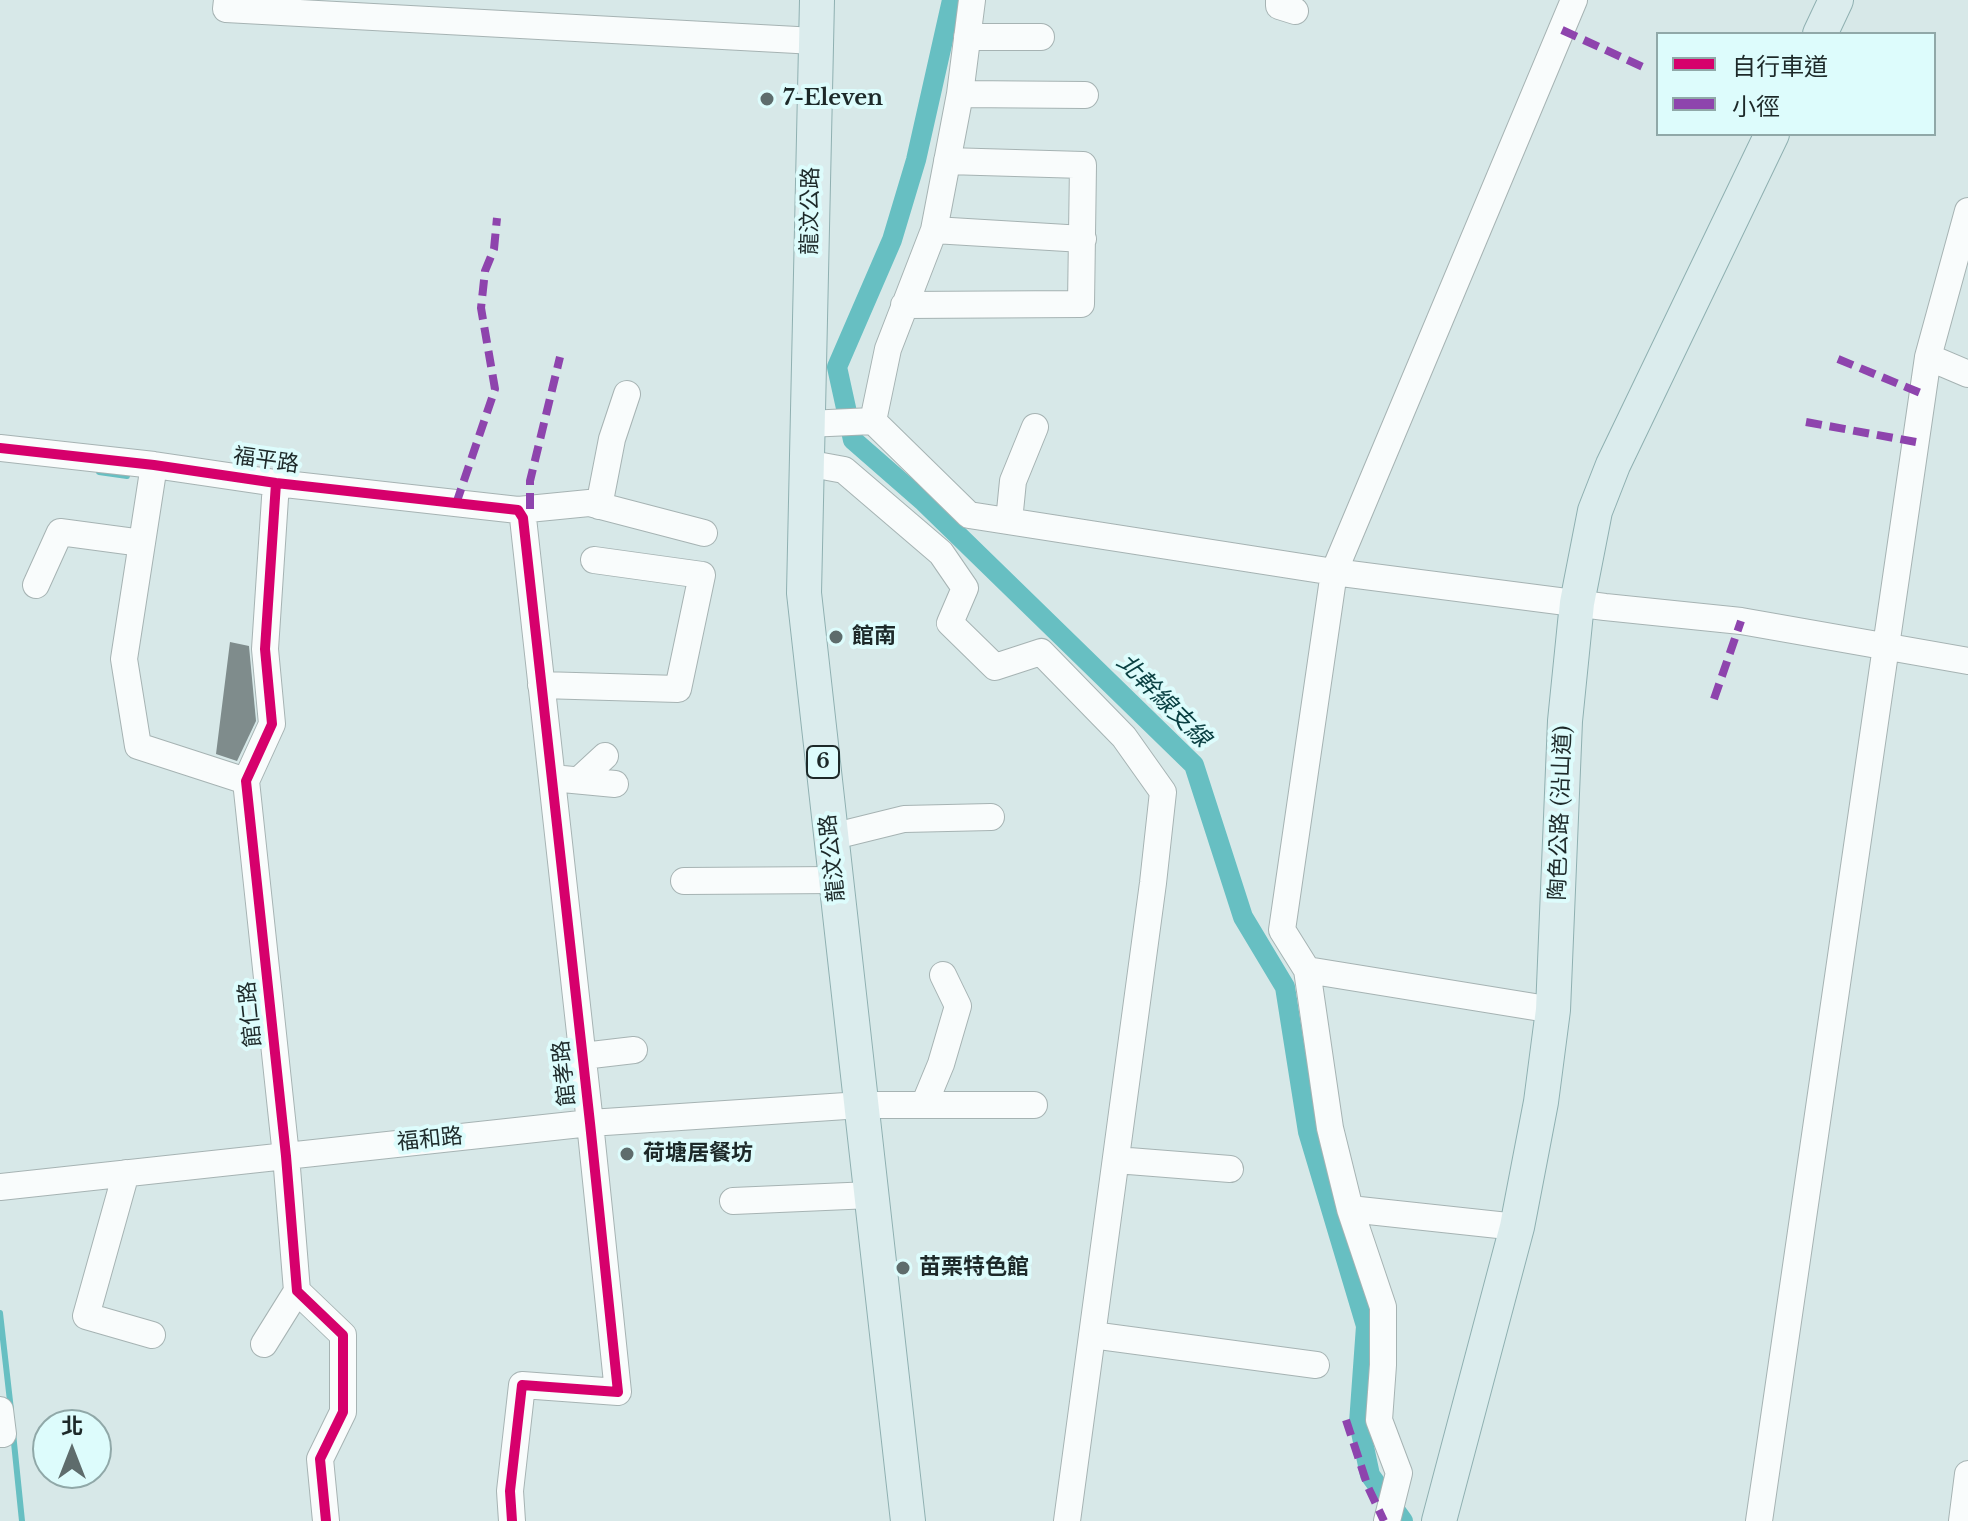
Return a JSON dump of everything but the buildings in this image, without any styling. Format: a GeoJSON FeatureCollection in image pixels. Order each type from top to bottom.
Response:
{"type":"FeatureCollection","features":[{"type":"Feature","properties":{"kind":"main road","name":"龍汶公路"},"geometry":{"type":"LineString","coordinates":[[817,0],[804,593],[908,1521]]}},
{"type":"Feature","properties":{"kind":"main road"},"geometry":{"type":"LineString","coordinates":[[1821,32],[1836,0]]}},
{"type":"Feature","properties":{"kind":"main road","name":"陶色公路 (沿山道)"},"geometry":{"type":"LineString","coordinates":[[1439,1521],[1517,1227],[1541,1102],[1553,1010],[1565,721],[1577,603],[1595,511],[1613,465],[1771,136]]}},
{"type":"Feature","properties":{"kind":"street"},"geometry":{"type":"LineString","coordinates":[[227,0],[226,9],[436,10],[815,41]]}},
{"type":"Feature","properties":{"kind":"street"},"geometry":{"type":"LineString","coordinates":[[873,421],[888,349],[934,230],[960,94],[972,0]]}},
{"type":"Feature","properties":{"kind":"street"},"geometry":{"type":"LineString","coordinates":[[1387,1521],[1399,1473],[1379,1420],[1383,1307],[1350,1209],[1330,1128],[1307,970],[1282,930],[1334,572],[1574,0]]}},
{"type":"Feature","properties":{"kind":"street"},"geometry":{"type":"LineString","coordinates":[[967,37],[1041,37]]}},
{"type":"Feature","properties":{"kind":"street"},"geometry":{"type":"LineString","coordinates":[[960,94],[1085,95]]}},
{"type":"Feature","properties":{"kind":"street"},"geometry":{"type":"LineString","coordinates":[[904,305],[1081,304],[1083,165],[947,161]]}},
{"type":"Feature","properties":{"kind":"street"},"geometry":{"type":"LineString","coordinates":[[1759,1521],[1928,357],[1968,211]]}},
{"type":"Feature","properties":{"kind":"street"},"geometry":{"type":"LineString","coordinates":[[934,230],[1083,239]]}},
{"type":"Feature","properties":{"kind":"street"},"geometry":{"type":"LineString","coordinates":[[1928,357],[1968,374]]}},
{"type":"Feature","properties":{"kind":"street"},"geometry":{"type":"LineString","coordinates":[[599,506],[612,439],[627,394]]}},
{"type":"Feature","properties":{"kind":"street"},"geometry":{"type":"LineString","coordinates":[[807,424],[873,421],[969,515],[1334,572],[1741,621],[1968,661]]}},
{"type":"Feature","properties":{"kind":"street"},"geometry":{"type":"LineString","coordinates":[[1009,521],[1013,481],[1035,427]]}},
{"type":"Feature","properties":{"kind":"street","name":"福平路"},"geometry":{"type":"LineString","coordinates":[[0,448],[154,465],[520,514],[589,503],[704,533]]}},
{"type":"Feature","properties":{"kind":"street"},"geometry":{"type":"LineString","coordinates":[[806,463],[844,470],[941,553],[965,588],[950,623],[995,667],[1041,652],[1124,737],[1163,792],[1067,1521]]}},
{"type":"Feature","properties":{"kind":"street"},"geometry":{"type":"LineString","coordinates":[[154,465],[124,659],[138,746],[246,781],[272,724],[265,649],[276,483]]}},
{"type":"Feature","properties":{"kind":"street","name":"館孝路"},"geometry":{"type":"LineString","coordinates":[[512,1521],[510,1491],[522,1385],[618,1392],[552,778],[520,514]]}},
{"type":"Feature","properties":{"kind":"street"},"geometry":{"type":"LineString","coordinates":[[36,585],[60,532],[142,543]]}},
{"type":"Feature","properties":{"kind":"street"},"geometry":{"type":"LineString","coordinates":[[541,685],[678,689],[702,575],[594,560]]}},
{"type":"Feature","properties":{"kind":"street"},"geometry":{"type":"LineString","coordinates":[[579,780],[605,756]]}},
{"type":"Feature","properties":{"kind":"street"},"geometry":{"type":"LineString","coordinates":[[552,778],[615,784]]}},
{"type":"Feature","properties":{"kind":"street","name":"館仁路"},"geometry":{"type":"LineString","coordinates":[[246,781],[286,1156],[297,1291]]}},
{"type":"Feature","properties":{"kind":"street"},"geometry":{"type":"LineString","coordinates":[[831,837],[904,819],[991,817]]}},
{"type":"Feature","properties":{"kind":"street"},"geometry":{"type":"LineString","coordinates":[[684,881],[836,880]]}},
{"type":"Feature","properties":{"kind":"street"},"geometry":{"type":"LineString","coordinates":[[1307,970],[1553,1010]]}},
{"type":"Feature","properties":{"kind":"street"},"geometry":{"type":"LineString","coordinates":[[924,1105],[941,1064],[958,1006],[943,975]]}},
{"type":"Feature","properties":{"kind":"street"},"geometry":{"type":"LineString","coordinates":[[583,1056],[634,1050]]}},
{"type":"Feature","properties":{"kind":"street","name":"福和路"},"geometry":{"type":"LineString","coordinates":[[0,1187],[590,1123],[861,1105],[1034,1105]]}},
{"type":"Feature","properties":{"kind":"street"},"geometry":{"type":"LineString","coordinates":[[1116,1160],[1230,1169]]}},
{"type":"Feature","properties":{"kind":"street"},"geometry":{"type":"LineString","coordinates":[[126,1173],[86,1316],[152,1335]]}},
{"type":"Feature","properties":{"kind":"street"},"geometry":{"type":"LineString","coordinates":[[733,1201],[871,1195]]}},
{"type":"Feature","properties":{"kind":"street"},"geometry":{"type":"LineString","coordinates":[[1350,1209],[1517,1227]]}},
{"type":"Feature","properties":{"kind":"street"},"geometry":{"type":"LineString","coordinates":[[264,1344],[297,1291],[343,1335],[343,1412],[320,1459],[326,1521]]}},
{"type":"Feature","properties":{"kind":"street"},"geometry":{"type":"LineString","coordinates":[[1092,1335],[1316,1365]]}},
{"type":"Feature","properties":{"kind":"street"},"geometry":{"type":"LineString","coordinates":[[0,1410],[3,1434],[0,1434]]}},
{"type":"Feature","properties":{"kind":"street"},"geometry":{"type":"LineString","coordinates":[[1962,1521],[1968,1474]]}},
{"type":"Feature","properties":{"kind":"waterway","name":"北幹線支線"},"geometry":{"type":"LineString","coordinates":[[952,0],[916,160],[892,240],[837,367],[853,440],[924,502],[1194,765],[1243,917],[1285,987],[1308,1132],[1366,1326],[1359,1423],[1370,1475],[1403,1521]]}},
{"type":"Feature","properties":{"kind":"waterway"},"geometry":{"type":"LineString","coordinates":[[99,472],[127,476]]}},
{"type":"Feature","properties":{"kind":"waterway"},"geometry":{"type":"LineString","coordinates":[[0,1313],[11,1410]]}},
{"type":"Feature","properties":{"kind":"waterway"},"geometry":{"type":"LineString","coordinates":[[13,1433],[22,1521]]}},
{"type":"Feature","properties":{"kind":"marked path"},"geometry":{"type":"LineString","coordinates":[[1562,30],[1645,68]]}},
{"type":"Feature","properties":{"kind":"marked path"},"geometry":{"type":"LineString","coordinates":[[456,504],[495,389],[481,308],[485,271],[494,249],[497,218]]}},
{"type":"Feature","properties":{"kind":"marked path"},"geometry":{"type":"LineString","coordinates":[[530,509],[530,481],[560,357]]}},
{"type":"Feature","properties":{"kind":"marked path"},"geometry":{"type":"LineString","coordinates":[[1838,359],[1923,394]]}},
{"type":"Feature","properties":{"kind":"marked path"},"geometry":{"type":"LineString","coordinates":[[1806,422],[1916,442]]}},
{"type":"Feature","properties":{"kind":"marked path"},"geometry":{"type":"LineString","coordinates":[[1714,699],[1741,621]]}},
{"type":"Feature","properties":{"kind":"marked path"},"geometry":{"type":"LineString","coordinates":[[1346,1420],[1368,1487],[1384,1521]]}},
{"type":"Feature","properties":{"kind":"cycle path"},"geometry":{"type":"LineString","coordinates":[[0,448],[518,510],[523,518],[618,1392],[522,1385],[510,1491],[512,1521]]}},
{"type":"Feature","properties":{"kind":"cycle path"},"geometry":{"type":"LineString","coordinates":[[276,483],[265,649],[272,724],[246,781],[286,1156],[297,1291],[343,1335],[343,1412],[320,1459],[326,1521]]}},
{"type":"Feature","properties":{"kind":"place","name":"7-Eleven"},"geometry":{"type":"Point","coordinates":[767,99]}},
{"type":"Feature","properties":{"kind":"place","name":"館南"},"geometry":{"type":"Point","coordinates":[836,637]}},
{"type":"Feature","properties":{"kind":"place","name":"荷塘居餐坊"},"geometry":{"type":"Point","coordinates":[627,1154]}},
{"type":"Feature","properties":{"kind":"place","name":"苗栗特色館"},"geometry":{"type":"Point","coordinates":[903,1268]}}]}
